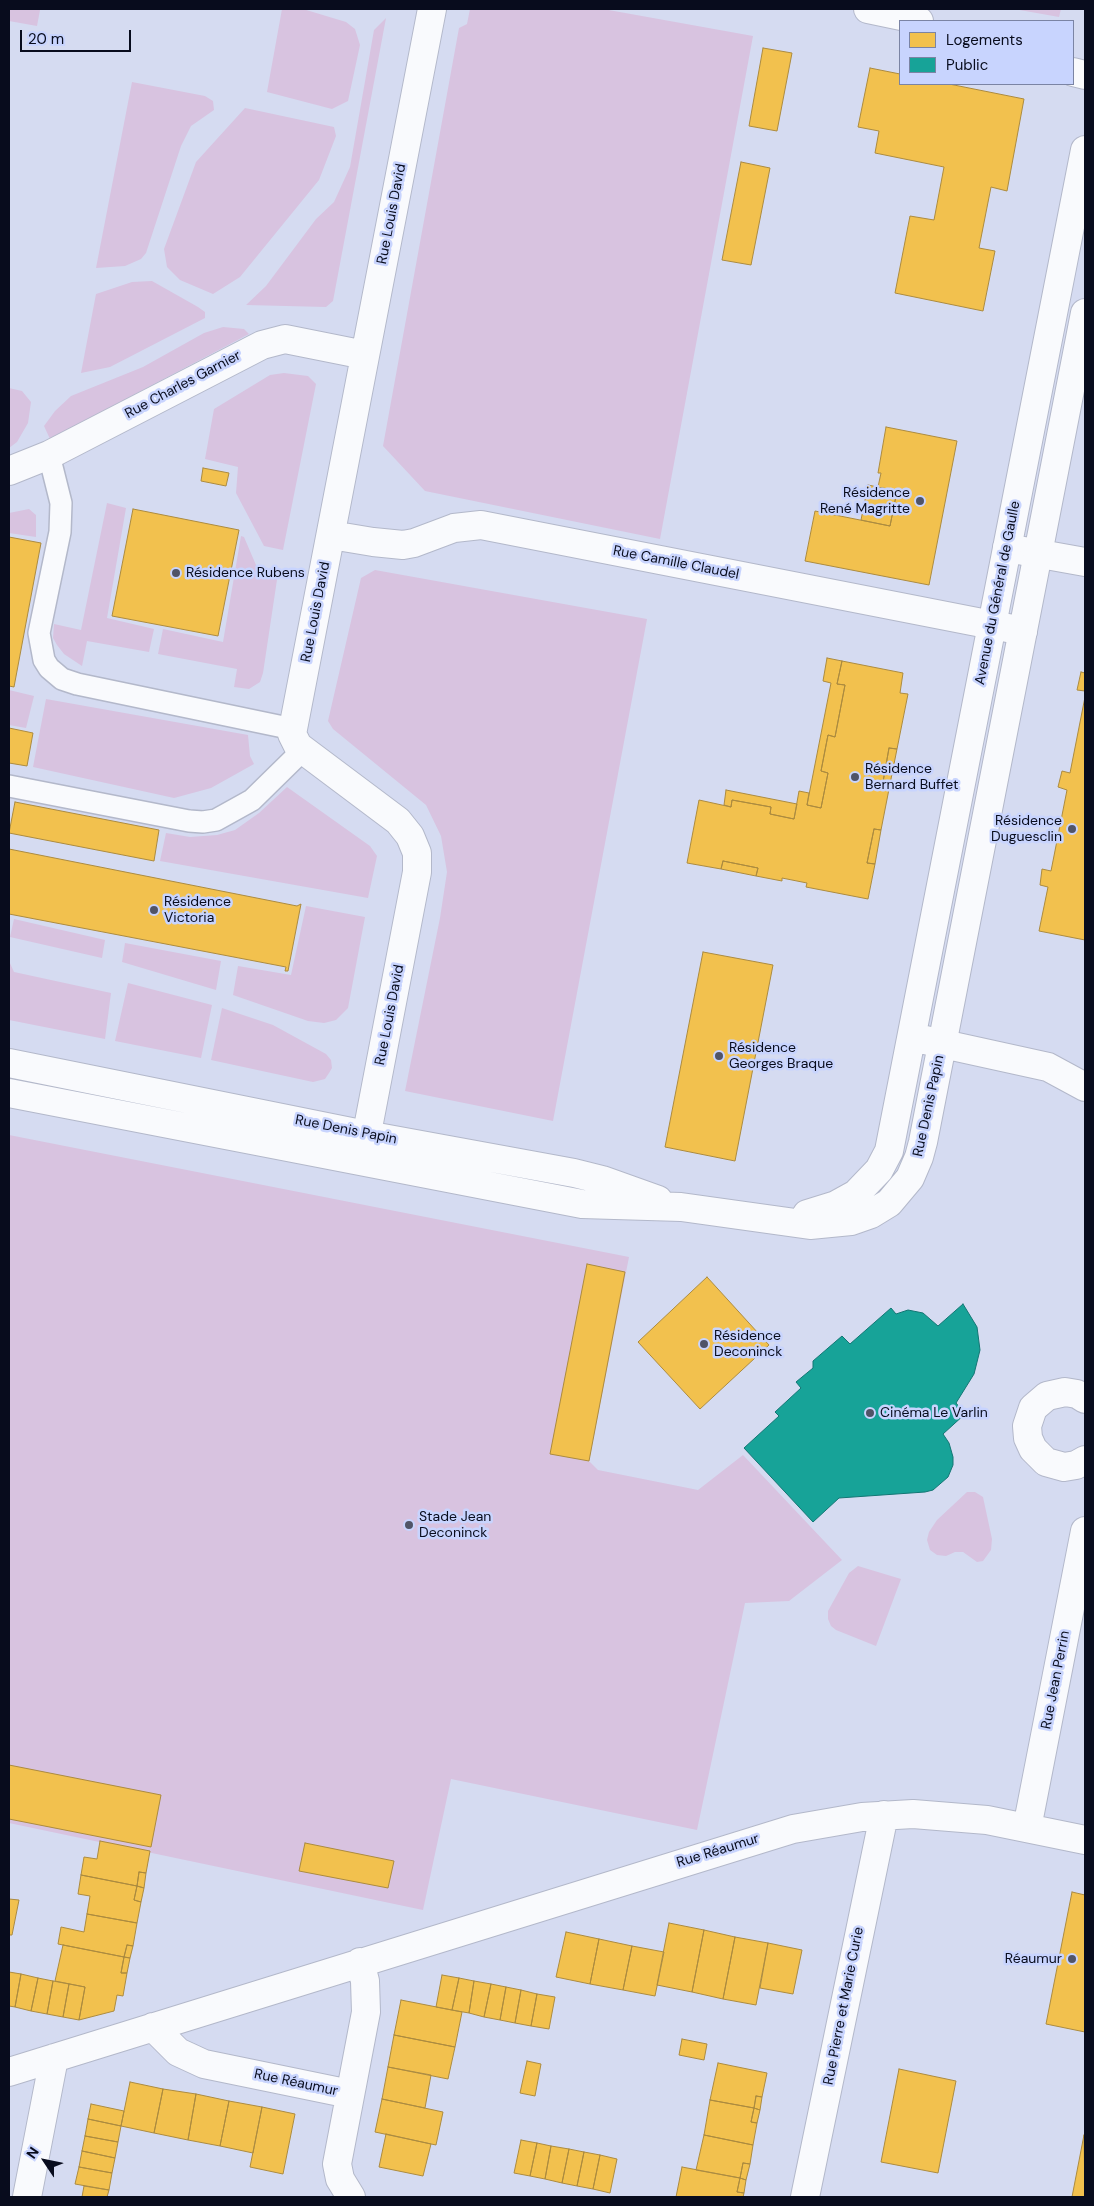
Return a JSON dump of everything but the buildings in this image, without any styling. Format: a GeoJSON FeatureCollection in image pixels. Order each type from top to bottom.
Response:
{"type":"FeatureCollection","features":[{"type":"Feature","properties":{"kind":"street","name":"Rue Louis David"},"geometry":{"type":"LineString","coordinates":[[361,1162],[417,872],[417,853],[405,828],[392,814],[298,739],[331,535],[432,9]]}},
{"type":"Feature","properties":{"kind":"street"},"geometry":{"type":"LineString","coordinates":[[868,9],[916,20]]}},
{"type":"Feature","properties":{"kind":"street","name":"Avenue du Général de Gaulle"},"geometry":{"type":"LineString","coordinates":[[912,1037],[1085,150]]}},
{"type":"Feature","properties":{"kind":"street"},"geometry":{"type":"LineString","coordinates":[[942,1044],[1085,313]]}},
{"type":"Feature","properties":{"kind":"street","name":"Rue Charles Garnier"},"geometry":{"type":"LineString","coordinates":[[9,471],[49,455],[249,350],[267,343],[285,339],[365,355]]}},
{"type":"Feature","properties":{"kind":"street","name":"Rue Camille Claudel"},"geometry":{"type":"LineString","coordinates":[[331,535],[404,545],[454,528],[481,526],[1023,632]]}},
{"type":"Feature","properties":{"kind":"street"},"geometry":{"type":"LineString","coordinates":[[1007,548],[1085,562]]}},
{"type":"Feature","properties":{"kind":"street"},"geometry":{"type":"LineString","coordinates":[[912,1037],[1048,1067],[1085,1087]]}},
{"type":"Feature","properties":{"kind":"street","name":"Rue Denis Papin"},"geometry":{"type":"LineString","coordinates":[[758,1218],[782,1217],[823,1210],[856,1194],[872,1180],[885,1161],[889,1151],[912,1037]]}},
{"type":"Feature","properties":{"kind":"street","name":"Rue Denis Papin"},"geometry":{"type":"LineString","coordinates":[[9,1093],[582,1204],[681,1208],[810,1225],[836,1223],[871,1214],[898,1195],[910,1178],[919,1157],[942,1044]]}},
{"type":"Feature","properties":{"kind":"street","name":"Rue Denis Papin"},"geometry":{"type":"LineString","coordinates":[[9,1063],[366,1135],[574,1173],[602,1180],[681,1208]]}},
{"type":"Feature","properties":{"kind":"street"},"geometry":{"type":"LineString","coordinates":[[1084,1465],[1064,1467],[1046,1462],[1033,1449],[1028,1438],[1027,1426],[1033,1408],[1047,1396],[1065,1392],[1077,1394],[1085,1398]]}},
{"type":"Feature","properties":{"kind":"street","name":"Rue Jean Perrin"},"geometry":{"type":"LineString","coordinates":[[1026,1828],[1085,1531]]}},
{"type":"Feature","properties":{"kind":"street","name":"Rue Réaumur"},"geometry":{"type":"LineString","coordinates":[[9,2072],[793,1829],[884,1815],[913,1814],[962,1817],[1085,1840]]}},
{"type":"Feature","properties":{"kind":"street","name":"Rue Pierre et Marie Curie"},"geometry":{"type":"LineString","coordinates":[[806,2197],[884,1815]]}},
{"type":"Feature","properties":{"kind":"street","name":"Rue Réaumur"},"geometry":{"type":"LineString","coordinates":[[153,2027],[178,2052],[204,2064],[350,2094],[366,2012],[365,1981],[360,1962]]}},
{"type":"Feature","properties":{"kind":"street"},"geometry":{"type":"LineString","coordinates":[[27,2197],[54,2058]]}},
{"type":"Feature","properties":{"kind":"street"},"geometry":{"type":"LineString","coordinates":[[350,2094],[337,2164],[340,2179],[350,2197]]}},
{"type":"Feature","properties":{"kind":"lane"},"geometry":{"type":"LineString","coordinates":[[9,786],[189,821],[203,822],[216,820],[252,800],[298,739],[77,684],[62,678],[49,668],[44,660],[39,634],[60,532],[61,503],[49,455]]}},
{"type":"Feature","properties":{"kind":"shaded area"},"geometry":{"type":"Polygon","coordinates":[[[9,9],[40,10],[37,26],[9,21],[9,9]]]}},
{"type":"Feature","properties":{"kind":"shaded area"},"geometry":{"type":"Polygon","coordinates":[[[282,9],[303,9],[346,22],[355,29],[360,45],[348,101],[332,109],[267,92],[282,9]]]}},
{"type":"Feature","properties":{"kind":"shaded area"},"geometry":{"type":"Polygon","coordinates":[[[470,9],[603,9],[753,36],[660,539],[425,491],[383,446],[459,28],[467,24],[470,9]]]}},
{"type":"Feature","properties":{"kind":"shaded area"},"geometry":{"type":"Polygon","coordinates":[[[1014,9],[1061,9],[1059,17],[1014,9]]]}},
{"type":"Feature","properties":{"kind":"shaded area"},"geometry":{"type":"Polygon","coordinates":[[[386,18],[333,301],[326,307],[246,305],[266,286],[316,219],[334,202],[350,167],[374,30],[386,18]]]}},
{"type":"Feature","properties":{"kind":"shaded area"},"geometry":{"type":"Polygon","coordinates":[[[132,82],[205,96],[213,101],[214,110],[191,126],[181,146],[146,253],[141,259],[125,266],[96,268],[132,82]]]}},
{"type":"Feature","properties":{"kind":"shaded area"},"geometry":{"type":"Polygon","coordinates":[[[245,108],[334,127],[336,136],[319,180],[240,277],[213,294],[180,280],[167,267],[164,249],[196,162],[245,108]]]}},
{"type":"Feature","properties":{"kind":"shaded area"},"geometry":{"type":"Polygon","coordinates":[[[152,281],[198,307],[205,312],[205,318],[110,367],[81,373],[96,294],[132,282],[152,281]]]}},
{"type":"Feature","properties":{"kind":"shaded area"},"geometry":{"type":"Polygon","coordinates":[[[223,327],[244,329],[249,334],[50,439],[44,426],[55,411],[71,396],[143,367],[204,333],[223,327]]]}},
{"type":"Feature","properties":{"kind":"shaded area"},"geometry":{"type":"Polygon","coordinates":[[[284,373],[308,376],[316,384],[283,550],[264,546],[236,493],[238,467],[205,459],[214,409],[270,375],[284,373]]]}},
{"type":"Feature","properties":{"kind":"shaded area"},"geometry":{"type":"Polygon","coordinates":[[[9,388],[22,391],[31,402],[28,423],[17,442],[9,448],[9,388]]]}},
{"type":"Feature","properties":{"kind":"shaded area"},"geometry":{"type":"Polygon","coordinates":[[[107,503],[126,508],[107,618],[154,629],[149,652],[87,641],[82,666],[64,654],[57,645],[53,638],[54,624],[81,630],[107,503]]]}},
{"type":"Feature","properties":{"kind":"shaded area"},"geometry":{"type":"Polygon","coordinates":[[[29,509],[36,515],[36,537],[9,533],[9,513],[29,509]]]}},
{"type":"Feature","properties":{"kind":"shaded area"},"geometry":{"type":"Polygon","coordinates":[[[241,536],[244,537],[256,565],[278,573],[263,673],[260,682],[249,689],[234,687],[237,669],[158,654],[163,629],[223,642],[241,536]]]}},
{"type":"Feature","properties":{"kind":"shaded area"},"geometry":{"type":"Polygon","coordinates":[[[375,570],[647,619],[553,1121],[405,1091],[440,918],[447,872],[441,836],[426,805],[333,729],[328,721],[361,578],[375,570]]]}},
{"type":"Feature","properties":{"kind":"shaded area"},"geometry":{"type":"Polygon","coordinates":[[[9,690],[34,696],[26,728],[9,725],[9,690]]]}},
{"type":"Feature","properties":{"kind":"shaded area"},"geometry":{"type":"Polygon","coordinates":[[[46,699],[248,735],[250,756],[254,764],[211,788],[174,798],[33,767],[46,699]]]}},
{"type":"Feature","properties":{"kind":"shaded area"},"geometry":{"type":"Polygon","coordinates":[[[287,787],[370,846],[377,856],[368,898],[160,861],[166,833],[190,837],[217,835],[235,830],[259,813],[287,787]]]}},
{"type":"Feature","properties":{"kind":"shaded area"},"geometry":{"type":"Polygon","coordinates":[[[306,906],[365,917],[348,1008],[336,1020],[324,1023],[308,1021],[233,995],[238,966],[291,975],[306,906]]]}},
{"type":"Feature","properties":{"kind":"shaded area"},"geometry":{"type":"Polygon","coordinates":[[[14,919],[105,940],[102,958],[10,937],[14,919]]]}},
{"type":"Feature","properties":{"kind":"shaded area"},"geometry":{"type":"Polygon","coordinates":[[[125,943],[221,961],[216,990],[122,962],[125,943]]]}},
{"type":"Feature","properties":{"kind":"shaded area"},"geometry":{"type":"Polygon","coordinates":[[[9,961],[14,972],[111,993],[105,1039],[9,1020],[9,961]]]}},
{"type":"Feature","properties":{"kind":"shaded area"},"geometry":{"type":"Polygon","coordinates":[[[128,983],[212,1005],[201,1058],[115,1041],[128,983]]]}},
{"type":"Feature","properties":{"kind":"shaded area"},"geometry":{"type":"Polygon","coordinates":[[[222,1008],[273,1025],[326,1054],[331,1060],[332,1068],[325,1079],[313,1082],[211,1060],[222,1008]]]}},
{"type":"Feature","properties":{"kind":"shaded area","name":"Stade Jean Deconinck"},"geometry":{"type":"Polygon","coordinates":[[[9,1135],[629,1257],[589,1461],[598,1470],[698,1490],[743,1455],[842,1560],[789,1601],[745,1603],[697,1830],[451,1779],[423,1910],[9,1823],[9,1135]]]}},
{"type":"Feature","properties":{"kind":"shaded area"},"geometry":{"type":"Polygon","coordinates":[[[967,1492],[975,1492],[983,1497],[992,1539],[991,1550],[983,1561],[977,1562],[963,1552],[955,1552],[946,1556],[937,1555],[930,1550],[927,1540],[929,1532],[937,1520],[967,1492]]]}},
{"type":"Feature","properties":{"kind":"shaded area"},"geometry":{"type":"Polygon","coordinates":[[[858,1566],[901,1579],[876,1646],[836,1630],[831,1626],[828,1619],[828,1611],[849,1573],[858,1566]]]}},
{"type":"Feature","properties":{"kind":"place","name":"Résidence René Magritte"},"geometry":{"type":"Point","coordinates":[920,501]}},
{"type":"Feature","properties":{"kind":"place","name":"Résidence Rubens"},"geometry":{"type":"Point","coordinates":[176,573]}},
{"type":"Feature","properties":{"kind":"place","name":"Résidence Bernard Buffet"},"geometry":{"type":"Point","coordinates":[855,777]}},
{"type":"Feature","properties":{"kind":"place","name":"Résidence Duguesclin"},"geometry":{"type":"Point","coordinates":[1072,829]}},
{"type":"Feature","properties":{"kind":"place","name":"Résidence Victoria"},"geometry":{"type":"Point","coordinates":[154,910]}},
{"type":"Feature","properties":{"kind":"place","name":"Résidence Georges Braque"},"geometry":{"type":"Point","coordinates":[719,1056]}},
{"type":"Feature","properties":{"kind":"place","name":"Résidence Deconinck"},"geometry":{"type":"Point","coordinates":[704,1344]}},
{"type":"Feature","properties":{"kind":"place","name":"Cinéma Le Varlin"},"geometry":{"type":"Point","coordinates":[870,1413]}},
{"type":"Feature","properties":{"kind":"place","name":"Stade Jean Deconinck"},"geometry":{"type":"Point","coordinates":[409,1525]}},
{"type":"Feature","properties":{"kind":"place","name":"Réaumur"},"geometry":{"type":"Point","coordinates":[1072,1959]}}]}
